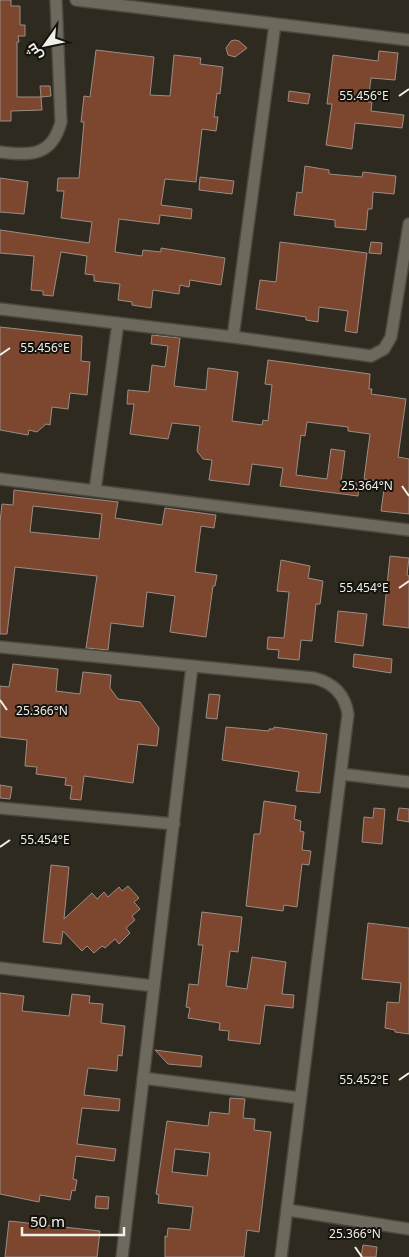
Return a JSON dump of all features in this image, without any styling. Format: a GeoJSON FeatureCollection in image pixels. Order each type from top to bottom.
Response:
{"type":"FeatureCollection","features":[{"type":"Feature","properties":{"kind":"street"},"geometry":{"type":"LineString","coordinates":[[0,152],[23,155],[38,152],[54,140],[59,131],[62,122],[56,0]]}},
{"type":"Feature","properties":{"kind":"street"},"geometry":{"type":"LineString","coordinates":[[76,0],[409,40]]}},
{"type":"Feature","properties":{"kind":"street"},"geometry":{"type":"LineString","coordinates":[[233,337],[275,24]]}},
{"type":"Feature","properties":{"kind":"street"},"geometry":{"type":"LineString","coordinates":[[0,309],[233,337],[363,356],[378,354],[384,350],[391,337],[409,224]]}},
{"type":"Feature","properties":{"kind":"street"},"geometry":{"type":"LineString","coordinates":[[95,490],[118,323]]}},
{"type":"Feature","properties":{"kind":"street"},"geometry":{"type":"LineString","coordinates":[[0,479],[409,530]]}},
{"type":"Feature","properties":{"kind":"street"},"geometry":{"type":"LineString","coordinates":[[0,647],[314,678],[331,684],[343,697],[348,714],[281,1257]]}},
{"type":"Feature","properties":{"kind":"street"},"geometry":{"type":"LineString","coordinates":[[122,1257],[192,666]]}},
{"type":"Feature","properties":{"kind":"street"},"geometry":{"type":"LineString","coordinates":[[341,774],[409,782]]}},
{"type":"Feature","properties":{"kind":"street"},"geometry":{"type":"LineString","coordinates":[[0,808],[174,824]]}},
{"type":"Feature","properties":{"kind":"street"},"geometry":{"type":"LineString","coordinates":[[0,968],[154,986]]}},
{"type":"Feature","properties":{"kind":"street"},"geometry":{"type":"LineString","coordinates":[[144,1078],[300,1098]]}},
{"type":"Feature","properties":{"kind":"street"},"geometry":{"type":"LineString","coordinates":[[288,1210],[409,1229]]}},
{"type":"Feature","properties":{"kind":"building"},"geometry":{"type":"Polygon","coordinates":[[[0,0],[11,0],[11,6],[20,6],[20,25],[25,25],[25,36],[18,36],[19,42],[17,42],[17,97],[41,97],[42,110],[11,111],[11,121],[0,121],[0,0]]]}},
{"type":"Feature","properties":{"kind":"building"},"geometry":{"type":"Polygon","coordinates":[[[235,40],[247,48],[235,57],[228,55],[226,48],[231,41],[235,40]]]}},
{"type":"Feature","properties":{"kind":"building"},"geometry":{"type":"Polygon","coordinates":[[[96,50],[154,57],[150,95],[170,96],[174,55],[201,58],[200,64],[223,67],[220,94],[217,93],[214,117],[218,117],[216,131],[202,129],[196,182],[165,179],[161,205],[192,209],[191,219],[160,215],[159,224],[119,219],[115,252],[142,256],[143,250],[161,252],[161,248],[225,258],[221,285],[190,280],[189,287],[180,285],[179,294],[153,290],[151,308],[132,305],[132,302],[118,300],[120,284],[94,281],[94,275],[85,274],[87,256],[61,252],[53,296],[43,295],[43,291],[31,290],[34,256],[0,253],[0,230],[89,243],[92,222],[61,218],[64,191],[57,191],[58,178],[79,178],[84,122],[81,122],[84,96],[90,97],[96,50]]]}},
{"type":"Feature","properties":{"kind":"building"},"geometry":{"type":"Polygon","coordinates":[[[379,51],[398,53],[395,80],[371,78],[368,102],[372,102],[371,111],[404,115],[402,128],[355,123],[352,149],[326,145],[332,104],[327,104],[333,55],[378,61],[379,51]]]}},
{"type":"Feature","properties":{"kind":"building"},"geometry":{"type":"Polygon","coordinates":[[[40,86],[50,86],[51,96],[41,97],[40,86]]]}},
{"type":"Feature","properties":{"kind":"building"},"geometry":{"type":"Polygon","coordinates":[[[289,91],[310,94],[308,104],[288,101],[289,91]]]}},
{"type":"Feature","properties":{"kind":"building"},"geometry":{"type":"Polygon","coordinates":[[[305,166],[329,170],[329,174],[362,177],[363,172],[396,176],[394,194],[373,192],[372,209],[368,209],[366,230],[335,227],[335,220],[294,215],[297,192],[302,193],[305,166]]]}},
{"type":"Feature","properties":{"kind":"building"},"geometry":{"type":"Polygon","coordinates":[[[200,177],[234,181],[232,194],[199,190],[200,177]]]}},
{"type":"Feature","properties":{"kind":"building"},"geometry":{"type":"Polygon","coordinates":[[[0,178],[28,182],[24,214],[0,212],[0,178]]]}},
{"type":"Feature","properties":{"kind":"building"},"geometry":{"type":"Polygon","coordinates":[[[280,242],[367,253],[357,333],[345,331],[348,311],[319,307],[318,322],[306,320],[306,317],[256,309],[260,280],[276,282],[280,242]]]}},
{"type":"Feature","properties":{"kind":"building"},"geometry":{"type":"Polygon","coordinates":[[[371,242],[382,243],[381,254],[369,253],[371,242]]]}},
{"type":"Feature","properties":{"kind":"building"},"geometry":{"type":"Polygon","coordinates":[[[0,327],[82,336],[81,361],[90,362],[87,395],[70,393],[68,409],[52,407],[50,425],[46,424],[37,432],[29,430],[28,435],[0,430],[0,327]]]}},
{"type":"Feature","properties":{"kind":"building"},"geometry":{"type":"Polygon","coordinates":[[[152,335],[180,338],[174,386],[206,390],[208,368],[238,372],[232,421],[262,425],[263,420],[268,421],[272,385],[265,384],[268,360],[370,374],[369,389],[372,389],[371,394],[406,399],[398,457],[409,459],[409,514],[381,511],[385,482],[364,479],[370,434],[348,431],[348,427],[307,422],[305,436],[301,435],[296,475],[327,479],[331,449],[345,451],[341,481],[359,483],[358,496],[280,486],[283,468],[252,464],[249,485],[209,480],[212,460],[203,459],[197,451],[200,426],[172,423],[168,439],[130,434],[134,404],[127,404],[128,390],[149,392],[152,365],[165,367],[168,346],[151,344],[152,335]]]}},
{"type":"Feature","properties":{"kind":"building"},"geometry":{"type":"Polygon","coordinates":[[[14,490],[118,502],[115,518],[162,525],[165,508],[216,515],[214,528],[201,526],[195,572],[217,575],[215,586],[213,586],[206,637],[170,632],[175,596],[147,592],[143,627],[111,623],[108,650],[86,648],[97,576],[15,567],[7,634],[0,634],[0,522],[2,504],[13,505],[14,490]],[[33,506],[30,532],[99,539],[102,514],[33,506]]]}},
{"type":"Feature","properties":{"kind":"building"},"geometry":{"type":"Polygon","coordinates":[[[390,556],[409,558],[407,575],[409,576],[409,628],[383,625],[390,556]]]}},
{"type":"Feature","properties":{"kind":"building"},"geometry":{"type":"Polygon","coordinates":[[[281,560],[310,566],[308,578],[323,581],[320,604],[316,604],[312,641],[301,640],[299,660],[278,658],[279,650],[267,649],[268,637],[284,638],[289,592],[277,591],[281,560]]]}},
{"type":"Feature","properties":{"kind":"building"},"geometry":{"type":"Polygon","coordinates":[[[338,611],[367,614],[363,646],[335,642],[338,611]]]}},
{"type":"Feature","properties":{"kind":"building"},"geometry":{"type":"Polygon","coordinates":[[[354,654],[392,659],[391,673],[353,667],[354,654]]]}},
{"type":"Feature","properties":{"kind":"building"},"geometry":{"type":"Polygon","coordinates":[[[13,664],[58,669],[56,691],[80,694],[83,672],[111,675],[110,688],[118,699],[140,702],[159,728],[157,746],[138,744],[133,783],[84,776],[81,800],[70,799],[72,786],[65,785],[66,778],[36,774],[37,767],[25,766],[27,740],[0,737],[0,686],[9,687],[13,664]]]}},
{"type":"Feature","properties":{"kind":"building"},"geometry":{"type":"Polygon","coordinates":[[[209,694],[220,695],[217,719],[206,718],[209,694]]]}},
{"type":"Feature","properties":{"kind":"building"},"geometry":{"type":"Polygon","coordinates":[[[226,727],[269,731],[269,729],[274,729],[274,727],[327,734],[320,793],[296,791],[299,772],[222,760],[226,727]]]}},
{"type":"Feature","properties":{"kind":"building"},"geometry":{"type":"Polygon","coordinates":[[[0,785],[12,787],[10,799],[0,798],[0,785]]]}},
{"type":"Feature","properties":{"kind":"building"},"geometry":{"type":"Polygon","coordinates":[[[264,801],[296,806],[294,819],[301,821],[300,831],[304,832],[302,850],[311,851],[309,865],[302,864],[297,907],[284,905],[283,911],[246,906],[254,834],[260,834],[264,801]]]}},
{"type":"Feature","properties":{"kind":"building"},"geometry":{"type":"Polygon","coordinates":[[[374,808],[385,809],[382,844],[362,842],[364,817],[373,818],[374,808]]]}},
{"type":"Feature","properties":{"kind":"building"},"geometry":{"type":"Polygon","coordinates":[[[399,808],[409,809],[409,822],[397,820],[399,808]]]}},
{"type":"Feature","properties":{"kind":"building"},"geometry":{"type":"Polygon","coordinates":[[[51,865],[69,867],[64,919],[92,893],[97,899],[104,892],[108,897],[119,887],[122,891],[128,886],[139,898],[134,902],[140,909],[132,916],[135,920],[126,928],[130,933],[119,944],[115,939],[105,948],[102,946],[94,953],[87,946],[82,951],[63,931],[61,944],[43,942],[51,865]]]}},
{"type":"Feature","properties":{"kind":"building"},"geometry":{"type":"Polygon","coordinates":[[[202,912],[242,917],[238,952],[230,951],[226,986],[247,989],[252,957],[286,962],[282,994],[294,995],[293,1008],[265,1005],[260,1044],[228,1040],[229,1031],[219,1030],[220,1023],[188,1018],[190,1008],[186,1007],[189,984],[198,985],[203,945],[198,945],[202,912]]]}},
{"type":"Feature","properties":{"kind":"building"},"geometry":{"type":"Polygon","coordinates":[[[368,923],[409,928],[409,1034],[385,1028],[387,1002],[399,1003],[401,983],[362,979],[368,923]]]}},
{"type":"Feature","properties":{"kind":"building"},"geometry":{"type":"Polygon","coordinates":[[[0,993],[24,996],[22,1011],[69,1016],[72,994],[90,996],[89,1003],[103,1004],[101,1023],[125,1026],[122,1056],[118,1055],[117,1071],[88,1068],[84,1095],[120,1099],[119,1111],[82,1108],[77,1144],[116,1149],[114,1161],[76,1156],[73,1179],[77,1180],[75,1191],[72,1190],[70,1200],[40,1195],[39,1202],[0,1194],[0,993]]]}},
{"type":"Feature","properties":{"kind":"building"},"geometry":{"type":"Polygon","coordinates":[[[155,1050],[202,1056],[201,1067],[168,1064],[155,1050]]]}},
{"type":"Feature","properties":{"kind":"building"},"geometry":{"type":"Polygon","coordinates":[[[230,1098],[245,1099],[243,1118],[255,1119],[254,1130],[271,1132],[259,1232],[247,1230],[244,1257],[165,1257],[165,1236],[167,1237],[168,1228],[190,1230],[193,1207],[158,1203],[159,1195],[156,1194],[167,1121],[208,1126],[210,1112],[229,1114],[230,1098]],[[175,1149],[172,1172],[207,1176],[210,1153],[175,1149]]]}},
{"type":"Feature","properties":{"kind":"building"},"geometry":{"type":"Polygon","coordinates":[[[96,1196],[109,1197],[108,1209],[95,1208],[96,1196]]]}},
{"type":"Feature","properties":{"kind":"building"},"geometry":{"type":"Polygon","coordinates":[[[9,1221],[100,1231],[97,1257],[5,1257],[9,1221]]]}},
{"type":"Feature","properties":{"kind":"building"},"geometry":{"type":"Polygon","coordinates":[[[363,1245],[377,1247],[376,1257],[361,1257],[363,1245]]]}}]}
